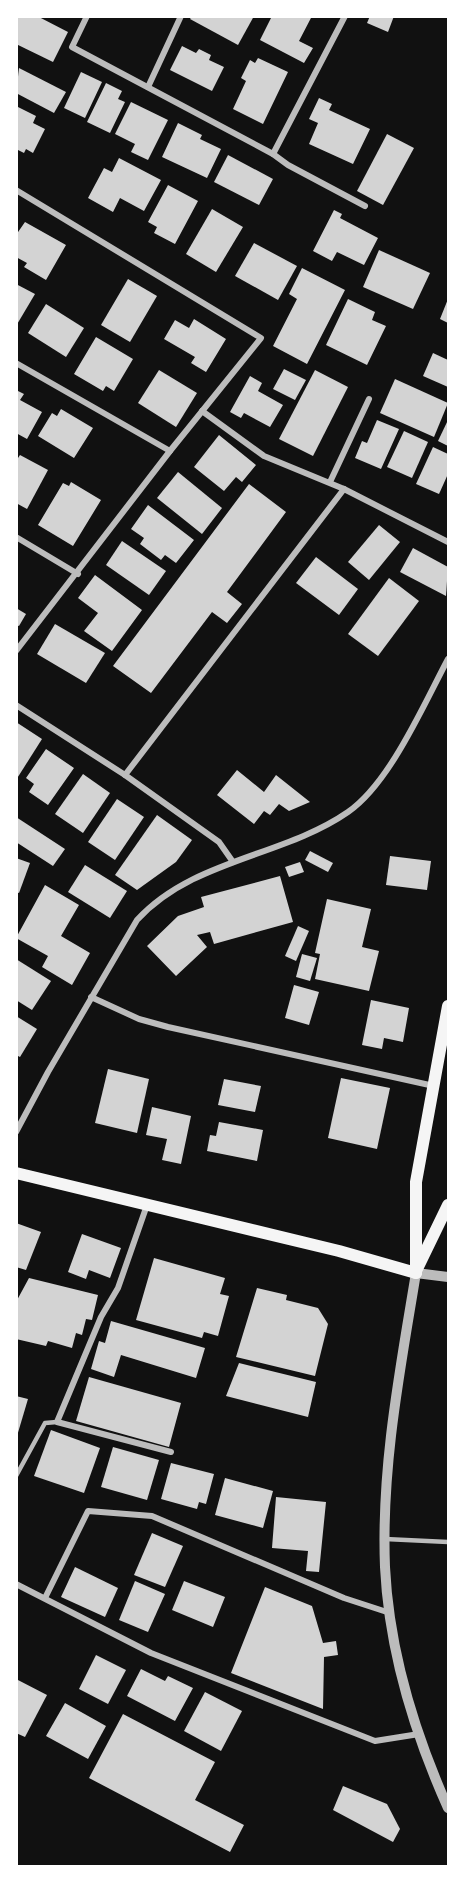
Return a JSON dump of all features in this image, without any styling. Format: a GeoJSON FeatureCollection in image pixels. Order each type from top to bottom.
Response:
{"type":"FeatureCollection","features":[{"type":"Feature","properties":{"kind":"main road"},"geometry":{"type":"LineString","coordinates":[[416,1273],[416,1182],[448,1006]]}},
{"type":"Feature","properties":{"kind":"main road"},"geometry":{"type":"LineString","coordinates":[[16,1173],[339,1251],[416,1273]]}},
{"type":"Feature","properties":{"kind":"main road"},"geometry":{"type":"LineString","coordinates":[[416,1273],[448,1205]]}},
{"type":"Feature","properties":{"kind":"street"},"geometry":{"type":"LineString","coordinates":[[87,16],[72,47],[273,154],[288,165],[364,206]]}},
{"type":"Feature","properties":{"kind":"street"},"geometry":{"type":"LineString","coordinates":[[148,87],[181,16]]}},
{"type":"Feature","properties":{"kind":"street"},"geometry":{"type":"LineString","coordinates":[[273,154],[345,16]]}},
{"type":"Feature","properties":{"kind":"street"},"geometry":{"type":"LineString","coordinates":[[16,190],[261,338],[170,451],[78,574],[16,651]]}},
{"type":"Feature","properties":{"kind":"street"},"geometry":{"type":"LineString","coordinates":[[16,363],[170,451]]}},
{"type":"Feature","properties":{"kind":"street"},"geometry":{"type":"LineString","coordinates":[[330,482],[369,399]]}},
{"type":"Feature","properties":{"kind":"street"},"geometry":{"type":"LineString","coordinates":[[202,411],[264,456],[330,482],[448,542]]}},
{"type":"Feature","properties":{"kind":"street"},"geometry":{"type":"LineString","coordinates":[[125,775],[344,489]]}},
{"type":"Feature","properties":{"kind":"street"},"geometry":{"type":"LineString","coordinates":[[16,537],[78,574]]}},
{"type":"Feature","properties":{"kind":"street"},"geometry":{"type":"LineString","coordinates":[[16,1132],[137,920],[150,906],[194,879],[319,829],[350,811],[388,767],[448,659]]}},
{"type":"Feature","properties":{"kind":"street"},"geometry":{"type":"LineString","coordinates":[[16,705],[125,775],[219,842],[233,862]]}},
{"type":"Feature","properties":{"kind":"street"},"geometry":{"type":"LineString","coordinates":[[91,997],[139,1019],[168,1027],[434,1086]]}},
{"type":"Feature","properties":{"kind":"street"},"geometry":{"type":"LineString","coordinates":[[148,1204],[118,1288],[101,1317],[57,1422],[171,1452]]}},
{"type":"Feature","properties":{"kind":"street"},"geometry":{"type":"LineString","coordinates":[[448,1276],[416,1273],[390,1437],[385,1539],[390,1613],[399,1666],[419,1734],[448,1808]]}},
{"type":"Feature","properties":{"kind":"street"},"geometry":{"type":"LineString","coordinates":[[45,1598],[88,1511],[152,1516],[344,1598],[390,1613]]}},
{"type":"Feature","properties":{"kind":"street"},"geometry":{"type":"LineString","coordinates":[[16,1584],[151,1653],[375,1741],[419,1734]]}},
{"type":"Feature","properties":{"kind":"lane"},"geometry":{"type":"LineString","coordinates":[[16,1476],[45,1422],[57,1422]]}},
{"type":"Feature","properties":{"kind":"lane"},"geometry":{"type":"LineString","coordinates":[[385,1539],[448,1542]]}},
{"type":"Feature","properties":{"kind":"building"},"geometry":{"type":"Polygon","coordinates":[[[16,16],[37,16],[68,32],[53,62],[16,44],[16,16]]]}},
{"type":"Feature","properties":{"kind":"building"},"geometry":{"type":"Polygon","coordinates":[[[192,16],[254,16],[238,45],[190,19],[192,16]]]}},
{"type":"Feature","properties":{"kind":"building"},"geometry":{"type":"Polygon","coordinates":[[[272,16],[312,16],[299,41],[313,48],[304,63],[260,40],[272,16]]]}},
{"type":"Feature","properties":{"kind":"building"},"geometry":{"type":"Polygon","coordinates":[[[370,16],[394,16],[388,32],[367,23],[370,16]]]}},
{"type":"Feature","properties":{"kind":"building"},"geometry":{"type":"Polygon","coordinates":[[[182,46],[196,53],[199,49],[211,55],[209,60],[224,67],[212,91],[170,70],[182,46]]]}},
{"type":"Feature","properties":{"kind":"building"},"geometry":{"type":"Polygon","coordinates":[[[258,58],[288,72],[263,124],[233,109],[246,81],[241,78],[250,60],[255,63],[258,58]]]}},
{"type":"Feature","properties":{"kind":"building"},"geometry":{"type":"Polygon","coordinates":[[[19,68],[66,92],[54,113],[16,93],[19,68]]]}},
{"type":"Feature","properties":{"kind":"building"},"geometry":{"type":"Polygon","coordinates":[[[81,72],[102,82],[85,118],[64,108],[81,72]]]}},
{"type":"Feature","properties":{"kind":"building"},"geometry":{"type":"Polygon","coordinates":[[[106,83],[122,91],[118,99],[125,102],[110,133],[87,122],[106,83]]]}},
{"type":"Feature","properties":{"kind":"building"},"geometry":{"type":"Polygon","coordinates":[[[319,98],[332,104],[329,110],[370,129],[353,164],[309,144],[318,123],[309,119],[319,98]]]}},
{"type":"Feature","properties":{"kind":"building"},"geometry":{"type":"Polygon","coordinates":[[[131,102],[168,120],[148,160],[131,152],[135,144],[115,134],[131,102]]]}},
{"type":"Feature","properties":{"kind":"building"},"geometry":{"type":"Polygon","coordinates":[[[16,106],[36,116],[33,123],[45,129],[33,153],[26,149],[24,153],[16,149],[16,106]]]}},
{"type":"Feature","properties":{"kind":"building"},"geometry":{"type":"Polygon","coordinates":[[[178,123],[202,135],[200,139],[221,149],[207,178],[162,157],[178,123]]]}},
{"type":"Feature","properties":{"kind":"building"},"geometry":{"type":"Polygon","coordinates":[[[387,134],[414,148],[383,205],[357,191],[387,134]]]}},
{"type":"Feature","properties":{"kind":"building"},"geometry":{"type":"Polygon","coordinates":[[[228,155],[273,179],[259,205],[214,182],[228,155]]]}},
{"type":"Feature","properties":{"kind":"building"},"geometry":{"type":"Polygon","coordinates":[[[119,158],[161,180],[144,211],[120,198],[113,212],[88,198],[104,168],[112,172],[119,158]]]}},
{"type":"Feature","properties":{"kind":"building"},"geometry":{"type":"Polygon","coordinates":[[[168,185],[198,201],[175,244],[154,233],[157,227],[148,222],[168,185]]]}},
{"type":"Feature","properties":{"kind":"building"},"geometry":{"type":"Polygon","coordinates":[[[212,209],[243,227],[216,272],[186,254],[212,209]]]}},
{"type":"Feature","properties":{"kind":"building"},"geometry":{"type":"Polygon","coordinates":[[[334,210],[342,214],[340,218],[378,238],[364,265],[337,252],[332,261],[313,251],[334,210]]]}},
{"type":"Feature","properties":{"kind":"building"},"geometry":{"type":"Polygon","coordinates":[[[25,222],[66,245],[46,280],[24,267],[27,263],[16,257],[16,235],[25,222]]]}},
{"type":"Feature","properties":{"kind":"building"},"geometry":{"type":"Polygon","coordinates":[[[254,243],[297,266],[278,300],[235,276],[254,243]]]}},
{"type":"Feature","properties":{"kind":"building"},"geometry":{"type":"Polygon","coordinates":[[[379,250],[430,273],[413,309],[363,287],[379,250]]]}},
{"type":"Feature","properties":{"kind":"building"},"geometry":{"type":"Polygon","coordinates":[[[302,268],[345,290],[307,364],[273,346],[297,299],[289,294],[302,268]]]}},
{"type":"Feature","properties":{"kind":"building"},"geometry":{"type":"Polygon","coordinates":[[[128,279],[157,296],[130,342],[101,325],[128,279]]]}},
{"type":"Feature","properties":{"kind":"building"},"geometry":{"type":"Polygon","coordinates":[[[16,284],[35,294],[16,326],[16,284]]]}},
{"type":"Feature","properties":{"kind":"building"},"geometry":{"type":"Polygon","coordinates":[[[348,299],[375,312],[372,320],[386,326],[367,365],[326,345],[348,299]]]}},
{"type":"Feature","properties":{"kind":"building"},"geometry":{"type":"Polygon","coordinates":[[[448,299],[448,323],[440,319],[448,299]]]}},
{"type":"Feature","properties":{"kind":"building"},"geometry":{"type":"Polygon","coordinates":[[[46,304],[84,328],[66,357],[28,333],[46,304]]]}},
{"type":"Feature","properties":{"kind":"building"},"geometry":{"type":"Polygon","coordinates":[[[194,319],[226,339],[206,372],[191,363],[195,357],[164,339],[175,320],[189,328],[194,319]]]}},
{"type":"Feature","properties":{"kind":"building"},"geometry":{"type":"Polygon","coordinates":[[[96,337],[133,359],[114,391],[106,386],[103,391],[74,374],[96,337]]]}},
{"type":"Feature","properties":{"kind":"building"},"geometry":{"type":"Polygon","coordinates":[[[433,353],[448,360],[448,387],[423,376],[433,353]]]}},
{"type":"Feature","properties":{"kind":"building"},"geometry":{"type":"Polygon","coordinates":[[[284,369],[306,380],[295,400],[273,389],[284,369]]]}},
{"type":"Feature","properties":{"kind":"building"},"geometry":{"type":"Polygon","coordinates":[[[159,370],[197,393],[176,427],[138,403],[159,370]]]}},
{"type":"Feature","properties":{"kind":"building"},"geometry":{"type":"Polygon","coordinates":[[[315,370],[348,387],[313,456],[279,439],[315,370]]]}},
{"type":"Feature","properties":{"kind":"building"},"geometry":{"type":"Polygon","coordinates":[[[250,376],[262,383],[258,391],[283,405],[270,427],[244,413],[241,418],[230,412],[250,376]]]}},
{"type":"Feature","properties":{"kind":"building"},"geometry":{"type":"Polygon","coordinates":[[[395,379],[448,403],[434,437],[380,413],[395,379]]]}},
{"type":"Feature","properties":{"kind":"building"},"geometry":{"type":"Polygon","coordinates":[[[16,390],[24,394],[20,400],[42,412],[27,439],[16,433],[16,390]]]}},
{"type":"Feature","properties":{"kind":"building"},"geometry":{"type":"Polygon","coordinates":[[[61,409],[93,428],[74,458],[38,436],[52,413],[57,416],[61,409]]]}},
{"type":"Feature","properties":{"kind":"building"},"geometry":{"type":"Polygon","coordinates":[[[377,420],[399,429],[381,469],[355,458],[362,441],[367,443],[377,420]]]}},
{"type":"Feature","properties":{"kind":"building"},"geometry":{"type":"Polygon","coordinates":[[[448,420],[448,446],[438,441],[448,420]]]}},
{"type":"Feature","properties":{"kind":"building"},"geometry":{"type":"Polygon","coordinates":[[[404,431],[428,442],[412,478],[387,467],[404,431]]]}},
{"type":"Feature","properties":{"kind":"building"},"geometry":{"type":"Polygon","coordinates":[[[219,435],[256,465],[242,482],[236,477],[224,491],[194,467],[219,435]]]}},
{"type":"Feature","properties":{"kind":"building"},"geometry":{"type":"Polygon","coordinates":[[[433,447],[448,454],[448,474],[439,494],[416,484],[433,447]]]}},
{"type":"Feature","properties":{"kind":"building"},"geometry":{"type":"Polygon","coordinates":[[[20,455],[48,470],[27,509],[16,503],[16,461],[20,455]]]}},
{"type":"Feature","properties":{"kind":"building"},"geometry":{"type":"Polygon","coordinates":[[[178,472],[222,508],[202,534],[157,498],[178,472]]]}},
{"type":"Feature","properties":{"kind":"building"},"geometry":{"type":"Polygon","coordinates":[[[71,482],[101,500],[73,546],[38,525],[63,483],[69,486],[71,482]]]}},
{"type":"Feature","properties":{"kind":"building"},"geometry":{"type":"Polygon","coordinates":[[[249,484],[286,512],[227,592],[242,604],[227,623],[212,612],[151,693],[113,666],[249,484]]]}},
{"type":"Feature","properties":{"kind":"building"},"geometry":{"type":"Polygon","coordinates":[[[148,505],[194,540],[176,563],[165,555],[161,560],[140,544],[144,538],[131,529],[148,505]]]}},
{"type":"Feature","properties":{"kind":"building"},"geometry":{"type":"Polygon","coordinates":[[[379,525],[400,542],[369,580],[348,562],[379,525]]]}},
{"type":"Feature","properties":{"kind":"building"},"geometry":{"type":"Polygon","coordinates":[[[122,541],[166,571],[149,595],[106,565],[122,541]]]}},
{"type":"Feature","properties":{"kind":"building"},"geometry":{"type":"Polygon","coordinates":[[[413,548],[448,567],[446,596],[400,572],[413,548]]]}},
{"type":"Feature","properties":{"kind":"building"},"geometry":{"type":"Polygon","coordinates":[[[316,557],[358,589],[339,615],[296,583],[316,557]]]}},
{"type":"Feature","properties":{"kind":"building"},"geometry":{"type":"Polygon","coordinates":[[[95,575],[142,610],[112,651],[84,631],[98,613],[78,598],[95,575]]]}},
{"type":"Feature","properties":{"kind":"building"},"geometry":{"type":"Polygon","coordinates":[[[389,578],[419,601],[378,656],[348,634],[389,578]]]}},
{"type":"Feature","properties":{"kind":"building"},"geometry":{"type":"Polygon","coordinates":[[[16,608],[26,614],[19,626],[16,625],[16,608]]]}},
{"type":"Feature","properties":{"kind":"building"},"geometry":{"type":"Polygon","coordinates":[[[55,624],[105,653],[86,683],[37,654],[55,624]]]}},
{"type":"Feature","properties":{"kind":"building"},"geometry":{"type":"Polygon","coordinates":[[[16,722],[42,739],[16,780],[16,722]]]}},
{"type":"Feature","properties":{"kind":"building"},"geometry":{"type":"Polygon","coordinates":[[[46,749],[74,768],[48,805],[29,792],[34,784],[26,778],[46,749]]]}},
{"type":"Feature","properties":{"kind":"building"},"geometry":{"type":"Polygon","coordinates":[[[237,770],[264,792],[276,775],[310,802],[289,811],[279,804],[270,815],[264,811],[254,824],[217,795],[237,770]]]}},
{"type":"Feature","properties":{"kind":"building"},"geometry":{"type":"Polygon","coordinates":[[[83,774],[110,793],[83,833],[55,814],[83,774]]]}},
{"type":"Feature","properties":{"kind":"building"},"geometry":{"type":"Polygon","coordinates":[[[117,799],[144,817],[115,860],[88,842],[117,799]]]}},
{"type":"Feature","properties":{"kind":"building"},"geometry":{"type":"Polygon","coordinates":[[[157,815],[192,840],[176,862],[137,890],[115,875],[157,815]]]}},
{"type":"Feature","properties":{"kind":"building"},"geometry":{"type":"Polygon","coordinates":[[[16,817],[65,849],[53,866],[16,842],[16,817]]]}},
{"type":"Feature","properties":{"kind":"building"},"geometry":{"type":"Polygon","coordinates":[[[310,851],[333,863],[328,872],[305,860],[310,851]]]}},
{"type":"Feature","properties":{"kind":"building"},"geometry":{"type":"Polygon","coordinates":[[[390,856],[431,861],[427,890],[386,885],[390,856]]]}},
{"type":"Feature","properties":{"kind":"building"},"geometry":{"type":"Polygon","coordinates":[[[16,858],[30,863],[19,893],[16,892],[16,858]]]}},
{"type":"Feature","properties":{"kind":"building"},"geometry":{"type":"Polygon","coordinates":[[[300,862],[304,872],[289,877],[285,867],[300,862]]]}},
{"type":"Feature","properties":{"kind":"building"},"geometry":{"type":"Polygon","coordinates":[[[85,865],[127,891],[110,918],[68,892],[85,865]]]}},
{"type":"Feature","properties":{"kind":"building"},"geometry":{"type":"Polygon","coordinates":[[[280,876],[293,922],[214,944],[210,932],[197,935],[207,947],[176,976],[147,946],[178,916],[204,907],[201,897],[280,876]]]}},
{"type":"Feature","properties":{"kind":"building"},"geometry":{"type":"Polygon","coordinates":[[[45,885],[79,905],[61,936],[90,953],[72,985],[42,967],[48,956],[16,938],[45,885]]]}},
{"type":"Feature","properties":{"kind":"building"},"geometry":{"type":"Polygon","coordinates":[[[327,899],[371,909],[362,947],[379,951],[369,991],[315,979],[320,954],[315,953],[327,899]]]}},
{"type":"Feature","properties":{"kind":"building"},"geometry":{"type":"Polygon","coordinates":[[[298,926],[309,931],[296,961],[285,956],[298,926]]]}},
{"type":"Feature","properties":{"kind":"building"},"geometry":{"type":"Polygon","coordinates":[[[302,954],[317,958],[310,981],[296,977],[302,954]]]}},
{"type":"Feature","properties":{"kind":"building"},"geometry":{"type":"Polygon","coordinates":[[[16,959],[51,981],[32,1010],[16,1000],[16,959]]]}},
{"type":"Feature","properties":{"kind":"building"},"geometry":{"type":"Polygon","coordinates":[[[294,985],[319,992],[309,1025],[285,1018],[294,985]]]}},
{"type":"Feature","properties":{"kind":"building"},"geometry":{"type":"Polygon","coordinates":[[[371,1000],[409,1008],[403,1042],[384,1038],[382,1049],[362,1045],[371,1000]]]}},
{"type":"Feature","properties":{"kind":"building"},"geometry":{"type":"Polygon","coordinates":[[[16,1016],[37,1029],[20,1057],[16,1055],[16,1016]]]}},
{"type":"Feature","properties":{"kind":"building"},"geometry":{"type":"Polygon","coordinates":[[[108,1069],[149,1079],[137,1133],[95,1123],[108,1069]]]}},
{"type":"Feature","properties":{"kind":"building"},"geometry":{"type":"Polygon","coordinates":[[[341,1078],[390,1088],[377,1149],[328,1138],[341,1078]]]}},
{"type":"Feature","properties":{"kind":"building"},"geometry":{"type":"Polygon","coordinates":[[[224,1079],[261,1086],[255,1112],[218,1105],[224,1079]]]}},
{"type":"Feature","properties":{"kind":"building"},"geometry":{"type":"Polygon","coordinates":[[[152,1107],[191,1116],[181,1164],[162,1160],[167,1139],[146,1135],[152,1107]]]}},
{"type":"Feature","properties":{"kind":"building"},"geometry":{"type":"Polygon","coordinates":[[[219,1122],[263,1130],[257,1161],[207,1151],[210,1135],[216,1136],[219,1122]]]}},
{"type":"Feature","properties":{"kind":"building"},"geometry":{"type":"Polygon","coordinates":[[[16,1223],[41,1232],[26,1270],[16,1267],[16,1223]]]}},
{"type":"Feature","properties":{"kind":"building"},"geometry":{"type":"Polygon","coordinates":[[[82,1234],[121,1248],[110,1278],[89,1270],[86,1279],[68,1272],[82,1234]]]}},
{"type":"Feature","properties":{"kind":"building"},"geometry":{"type":"Polygon","coordinates":[[[154,1258],[225,1278],[220,1294],[229,1296],[218,1336],[204,1332],[202,1338],[136,1320],[154,1258]]]}},
{"type":"Feature","properties":{"kind":"building"},"geometry":{"type":"Polygon","coordinates":[[[29,1278],[98,1295],[92,1320],[86,1319],[82,1335],[76,1333],[72,1348],[48,1341],[46,1346],[16,1339],[16,1302],[29,1278]]]}},
{"type":"Feature","properties":{"kind":"building"},"geometry":{"type":"Polygon","coordinates":[[[257,1288],[287,1295],[286,1300],[318,1308],[328,1324],[315,1376],[236,1357],[257,1288]]]}},
{"type":"Feature","properties":{"kind":"building"},"geometry":{"type":"Polygon","coordinates":[[[111,1321],[205,1348],[196,1378],[121,1355],[114,1377],[91,1369],[99,1341],[105,1343],[111,1321]]]}},
{"type":"Feature","properties":{"kind":"building"},"geometry":{"type":"Polygon","coordinates":[[[239,1363],[316,1382],[308,1417],[226,1396],[239,1363]]]}},
{"type":"Feature","properties":{"kind":"building"},"geometry":{"type":"Polygon","coordinates":[[[89,1377],[181,1403],[169,1447],[76,1421],[89,1377]]]}},
{"type":"Feature","properties":{"kind":"building"},"geometry":{"type":"Polygon","coordinates":[[[16,1396],[28,1399],[17,1436],[16,1436],[16,1396]]]}},
{"type":"Feature","properties":{"kind":"building"},"geometry":{"type":"Polygon","coordinates":[[[51,1430],[100,1448],[84,1493],[34,1476],[51,1430]]]}},
{"type":"Feature","properties":{"kind":"building"},"geometry":{"type":"Polygon","coordinates":[[[113,1447],[159,1460],[147,1500],[101,1487],[113,1447]]]}},
{"type":"Feature","properties":{"kind":"building"},"geometry":{"type":"Polygon","coordinates":[[[171,1463],[214,1474],[206,1504],[199,1502],[197,1509],[161,1499],[171,1463]]]}},
{"type":"Feature","properties":{"kind":"building"},"geometry":{"type":"Polygon","coordinates":[[[225,1478],[273,1491],[263,1528],[215,1515],[225,1478]]]}},
{"type":"Feature","properties":{"kind":"building"},"geometry":{"type":"Polygon","coordinates":[[[276,1497],[326,1502],[319,1572],[306,1571],[308,1551],[272,1548],[276,1497]]]}},
{"type":"Feature","properties":{"kind":"building"},"geometry":{"type":"Polygon","coordinates":[[[152,1533],[183,1546],[165,1587],[134,1575],[152,1533]]]}},
{"type":"Feature","properties":{"kind":"building"},"geometry":{"type":"Polygon","coordinates":[[[75,1567],[118,1588],[105,1617],[61,1597],[75,1567]]]}},
{"type":"Feature","properties":{"kind":"building"},"geometry":{"type":"Polygon","coordinates":[[[135,1581],[165,1594],[148,1632],[119,1620],[135,1581]]]}},
{"type":"Feature","properties":{"kind":"building"},"geometry":{"type":"Polygon","coordinates":[[[184,1581],[225,1597],[213,1627],[172,1610],[184,1581]]]}},
{"type":"Feature","properties":{"kind":"building"},"geometry":{"type":"Polygon","coordinates":[[[265,1587],[312,1606],[323,1643],[336,1641],[338,1655],[324,1657],[323,1709],[231,1673],[265,1587]]]}},
{"type":"Feature","properties":{"kind":"building"},"geometry":{"type":"Polygon","coordinates":[[[96,1655],[126,1670],[108,1704],[79,1689],[96,1655]]]}},
{"type":"Feature","properties":{"kind":"building"},"geometry":{"type":"Polygon","coordinates":[[[141,1669],[165,1681],[168,1676],[193,1688],[175,1721],[127,1696],[141,1669]]]}},
{"type":"Feature","properties":{"kind":"building"},"geometry":{"type":"Polygon","coordinates":[[[16,1679],[47,1695],[25,1737],[16,1733],[16,1679]]]}},
{"type":"Feature","properties":{"kind":"building"},"geometry":{"type":"Polygon","coordinates":[[[205,1692],[242,1711],[221,1751],[184,1731],[205,1692]]]}},
{"type":"Feature","properties":{"kind":"building"},"geometry":{"type":"Polygon","coordinates":[[[65,1703],[106,1726],[88,1759],[46,1736],[65,1703]]]}},
{"type":"Feature","properties":{"kind":"building"},"geometry":{"type":"Polygon","coordinates":[[[123,1714],[215,1762],[195,1800],[244,1825],[230,1852],[89,1778],[123,1714]]]}},
{"type":"Feature","properties":{"kind":"building"},"geometry":{"type":"Polygon","coordinates":[[[343,1786],[387,1804],[400,1829],[393,1842],[333,1810],[343,1786]]]}}]}
